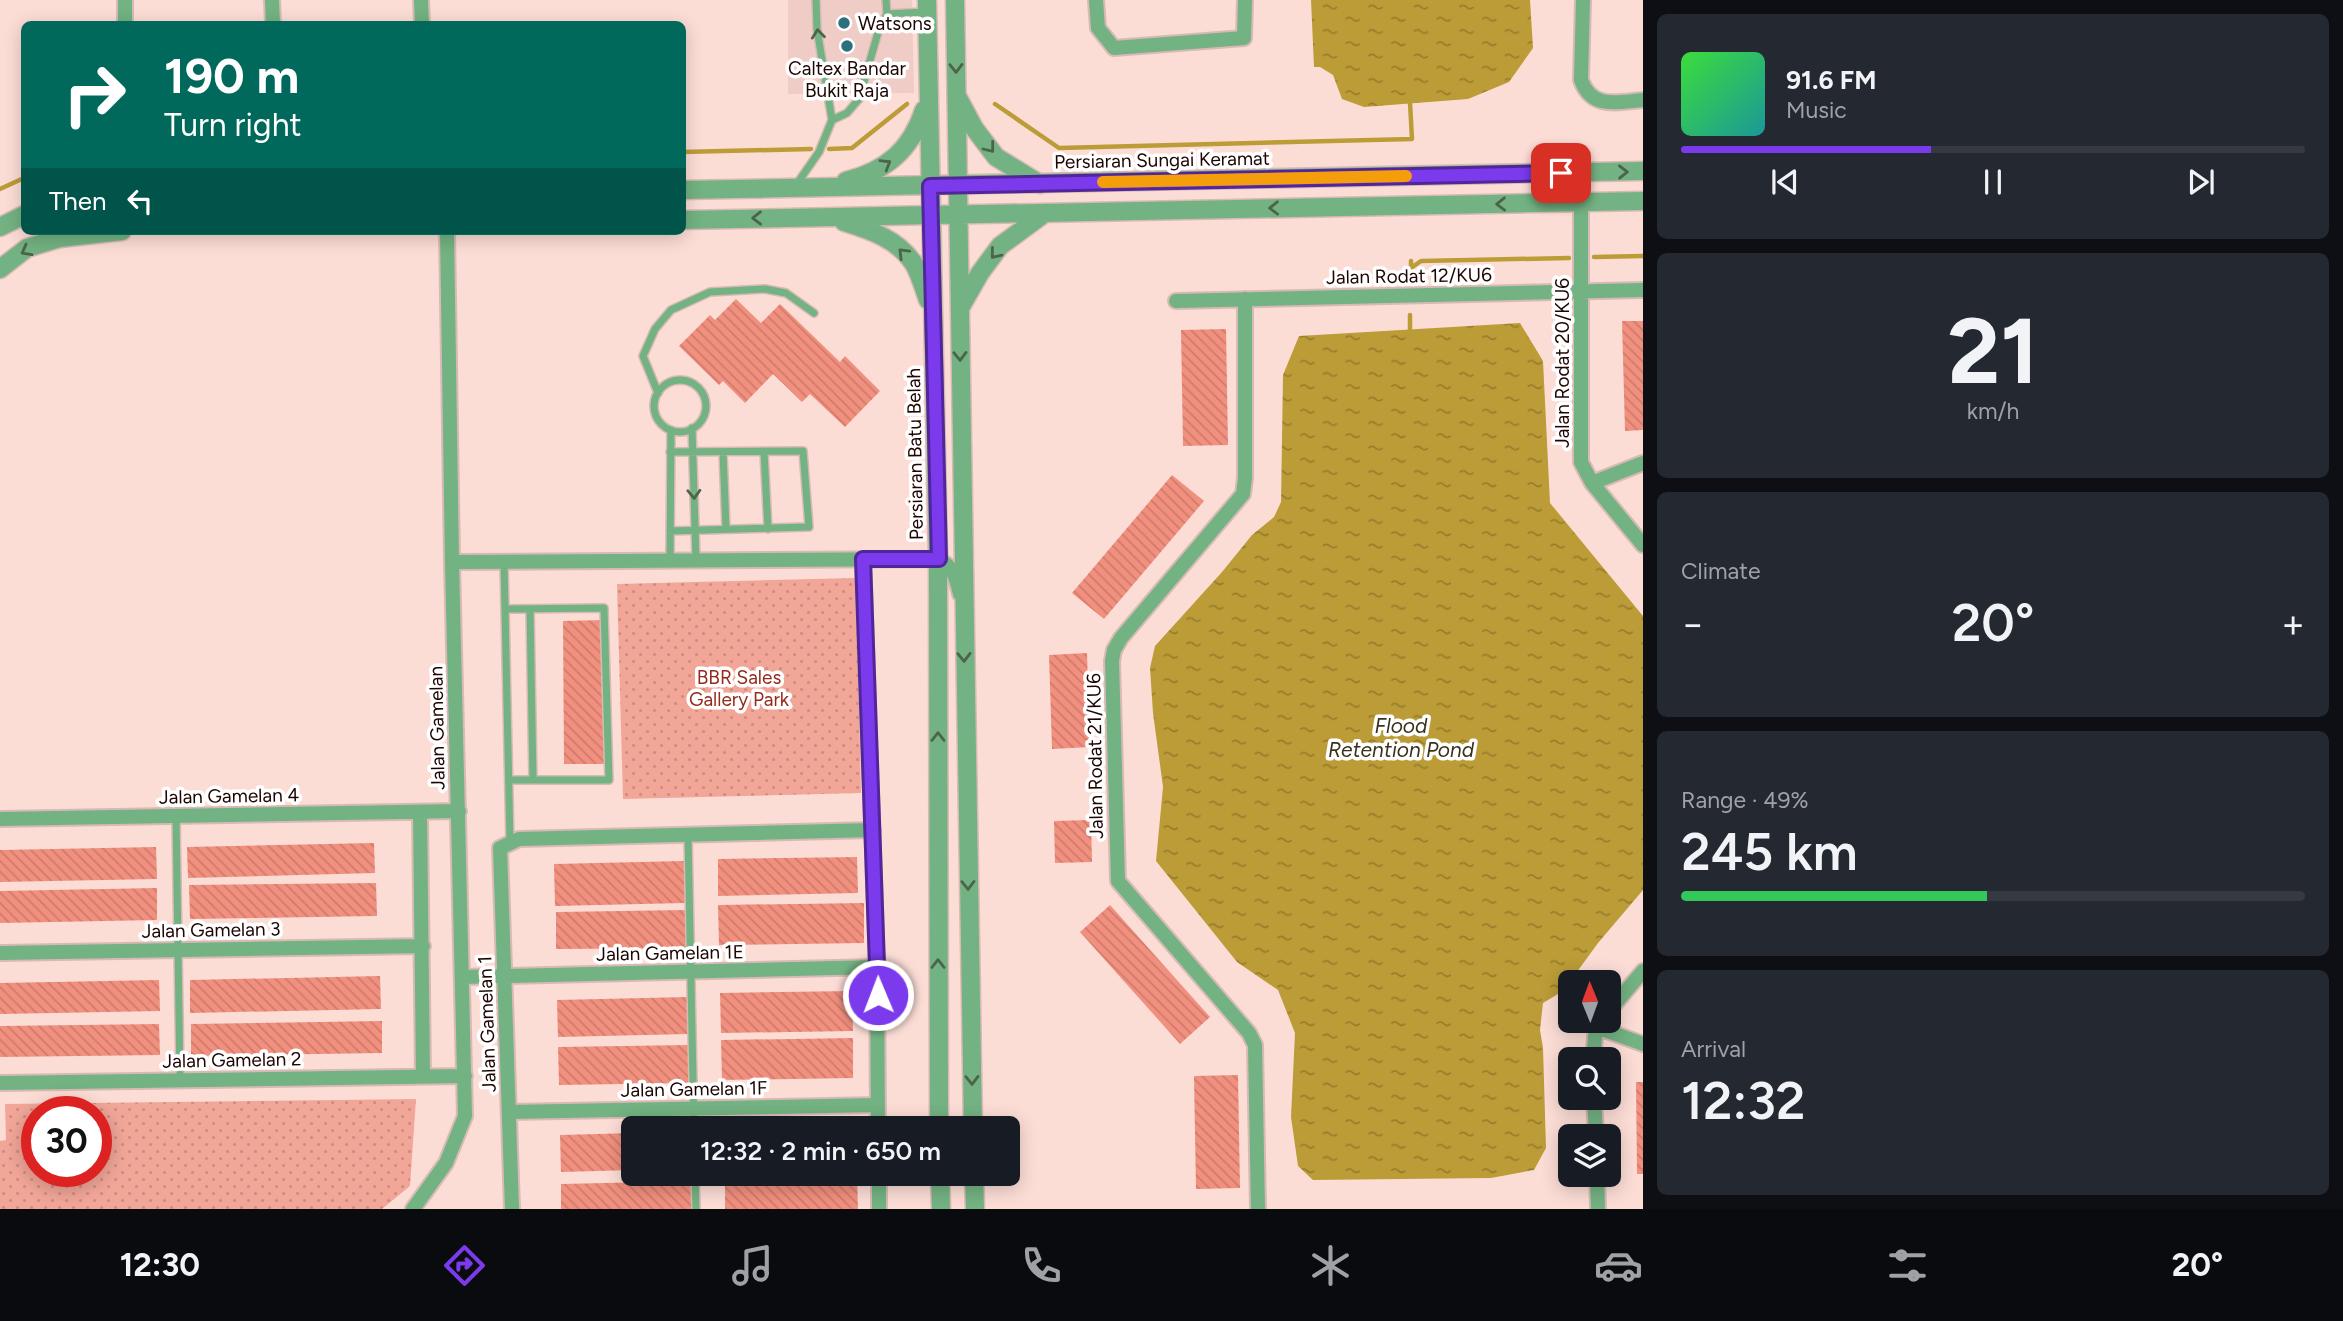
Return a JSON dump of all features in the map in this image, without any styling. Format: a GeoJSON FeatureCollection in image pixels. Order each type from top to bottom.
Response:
{"type":"FeatureCollection","features":[{"type":"Feature","properties":{"kind":"street"},"geometry":{"type":"LineString","coordinates":[[125,0],[125,21]]}},
{"type":"Feature","properties":{"kind":"street"},"geometry":{"type":"LineString","coordinates":[[272,0],[272,21]]}},
{"type":"Feature","properties":{"kind":"street"},"geometry":{"type":"LineString","coordinates":[[421,0],[422,21]]}},
{"type":"Feature","properties":{"kind":"street"},"geometry":{"type":"LineString","coordinates":[[955,0],[973,1116]]}},
{"type":"Feature","properties":{"kind":"street"},"geometry":{"type":"LineString","coordinates":[[1096,0],[1098,28],[1114,48],[1244,38],[1245,0]]}},
{"type":"Feature","properties":{"kind":"street"},"geometry":{"type":"LineString","coordinates":[[1583,0],[1581,80],[1586,93],[1596,100],[1643,100]]}},
{"type":"Feature","properties":{"kind":"street","name":"Persiaran Batu Belah"},"geometry":{"type":"LineString","coordinates":[[927,6],[939,559],[939,1116]]}},
{"type":"Feature","properties":{"kind":"street"},"geometry":{"type":"LineString","coordinates":[[956,95],[974,128],[996,157],[1040,184]]}},
{"type":"Feature","properties":{"kind":"street"},"geometry":{"type":"LineString","coordinates":[[822,188],[862,177],[894,160],[917,131],[929,96]]}},
{"type":"Feature","properties":{"kind":"street","name":"Persiaran Sungai Keramat"},"geometry":{"type":"LineString","coordinates":[[686,190],[1643,171]]}},
{"type":"Feature","properties":{"kind":"street"},"geometry":{"type":"LineString","coordinates":[[686,220],[1643,201]]}},
{"type":"Feature","properties":{"kind":"street","name":"Jalan Rodat 20/KU6"},"geometry":{"type":"LineString","coordinates":[[1581,202],[1581,462],[1592,483],[1643,545]]}},
{"type":"Feature","properties":{"kind":"street"},"geometry":{"type":"LineString","coordinates":[[960,308],[980,273],[1000,246],[1045,213]]}},
{"type":"Feature","properties":{"kind":"street"},"geometry":{"type":"LineString","coordinates":[[0,227],[21,216]]}},
{"type":"Feature","properties":{"kind":"street"},"geometry":{"type":"LineString","coordinates":[[825,217],[875,232],[897,246],[914,264],[933,313]]}},
{"type":"Feature","properties":{"kind":"street"},"geometry":{"type":"LineString","coordinates":[[0,269],[27,248],[60,237],[81,235]]}},
{"type":"Feature","properties":{"kind":"street","name":"Jalan Gamelan"},"geometry":{"type":"LineString","coordinates":[[413,1209],[446,1163],[465,1116],[447,235]]}},
{"type":"Feature","properties":{"kind":"street","name":"Jalan Rodat 12/KU6"},"geometry":{"type":"LineString","coordinates":[[1176,301],[1643,290]]}},
{"type":"Feature","properties":{"kind":"street","name":"Jalan Rodat 21/KU6"},"geometry":{"type":"LineString","coordinates":[[1245,299],[1243,494],[1121,638],[1114,650],[1112,661],[1118,881],[1249,1033],[1255,1045],[1258,1209]]}},
{"type":"Feature","properties":{"kind":"street"},"geometry":{"type":"LineString","coordinates":[[1592,483],[1643,463]]}},
{"type":"Feature","properties":{"kind":"street"},"geometry":{"type":"LineString","coordinates":[[863,559],[877,967],[878,1116]]}},
{"type":"Feature","properties":{"kind":"street"},"geometry":{"type":"LineString","coordinates":[[452,562],[939,559],[948,563],[954,571],[964,614]]}},
{"type":"Feature","properties":{"kind":"street","name":"Jalan Gamelan 4"},"geometry":{"type":"LineString","coordinates":[[0,819],[458,811]]}},
{"type":"Feature","properties":{"kind":"street"},"geometry":{"type":"LineString","coordinates":[[421,812],[423,1076]]}},
{"type":"Feature","properties":{"kind":"street"},"geometry":{"type":"LineString","coordinates":[[510,843],[519,839],[873,831]]}},
{"type":"Feature","properties":{"kind":"street","name":"Jalan Gamelan 1"},"geometry":{"type":"LineString","coordinates":[[510,843],[500,848],[512,1209]]}},
{"type":"Feature","properties":{"kind":"street","name":"Jalan Gamelan 3"},"geometry":{"type":"LineString","coordinates":[[0,953],[423,946]]}},
{"type":"Feature","properties":{"kind":"street","name":"Jalan Gamelan 1E"},"geometry":{"type":"LineString","coordinates":[[463,977],[877,967]]}},
{"type":"Feature","properties":{"kind":"street"},"geometry":{"type":"LineString","coordinates":[[1621,997],[1643,971]]}},
{"type":"Feature","properties":{"kind":"street"},"geometry":{"type":"LineString","coordinates":[[1619,1033],[1643,1044]]}},
{"type":"Feature","properties":{"kind":"street","name":"Jalan Gamelan 2"},"geometry":{"type":"LineString","coordinates":[[0,1083],[465,1076]]}},
{"type":"Feature","properties":{"kind":"street","name":"Jalan Gamelan 1F"},"geometry":{"type":"LineString","coordinates":[[509,1111],[878,1105]]}},
{"type":"Feature","properties":{"kind":"street"},"geometry":{"type":"LineString","coordinates":[[879,1186],[879,1209]]}},
{"type":"Feature","properties":{"kind":"street"},"geometry":{"type":"LineString","coordinates":[[940,1186],[941,1209]]}},
{"type":"Feature","properties":{"kind":"street"},"geometry":{"type":"LineString","coordinates":[[974,1186],[975,1209]]}},
{"type":"Feature","properties":{"kind":"street"},"geometry":{"type":"LineString","coordinates":[[1597,1187],[1598,1209]]}},
{"type":"Feature","properties":{"kind":"lane"},"geometry":{"type":"LineString","coordinates":[[793,188],[819,152],[832,120],[817,29],[816,0]]}},
{"type":"Feature","properties":{"kind":"lane"},"geometry":{"type":"LineString","coordinates":[[832,120],[847,113],[859,99],[879,29],[887,14],[887,0]]}},
{"type":"Feature","properties":{"kind":"lane"},"geometry":{"type":"LineString","coordinates":[[887,14],[927,6]]}},
{"type":"Feature","properties":{"kind":"lane"},"geometry":{"type":"LineString","coordinates":[[658,393],[671,382],[679,380],[695,385],[701,391],[706,407],[699,423],[685,431],[671,430],[663,425],[654,410],[658,393],[643,356],[655,329],[671,310],[710,292],[765,289],[786,293],[814,313]]}},
{"type":"Feature","properties":{"kind":"lane"},"geometry":{"type":"LineString","coordinates":[[692,428],[696,560]]}},
{"type":"Feature","properties":{"kind":"lane"},"geometry":{"type":"LineString","coordinates":[[670,560],[671,430]]}},
{"type":"Feature","properties":{"kind":"lane"},"geometry":{"type":"LineString","coordinates":[[670,452],[803,451],[809,527],[670,531]]}},
{"type":"Feature","properties":{"kind":"lane"},"geometry":{"type":"LineString","coordinates":[[723,452],[726,529]]}},
{"type":"Feature","properties":{"kind":"lane"},"geometry":{"type":"LineString","coordinates":[[764,452],[768,529]]}},
{"type":"Feature","properties":{"kind":"lane"},"geometry":{"type":"LineString","coordinates":[[504,561],[510,843]]}},
{"type":"Feature","properties":{"kind":"lane"},"geometry":{"type":"LineString","coordinates":[[505,609],[604,608],[609,780],[509,780]]}},
{"type":"Feature","properties":{"kind":"lane"},"geometry":{"type":"LineString","coordinates":[[530,609],[533,780]]}},
{"type":"Feature","properties":{"kind":"lane"},"geometry":{"type":"LineString","coordinates":[[176,816],[180,1080]]}},
{"type":"Feature","properties":{"kind":"lane"},"geometry":{"type":"LineString","coordinates":[[688,835],[694,1116]]}},
{"type":"Feature","properties":{"kind":"lane"},"geometry":{"type":"LineString","coordinates":[[695,1186],[696,1209]]}},
{"type":"Feature","properties":{"kind":"shaded area"},"geometry":{"type":"Polygon","coordinates":[[[788,0],[912,0],[914,93],[788,94],[788,0]]]}},
{"type":"Feature","properties":{"kind":"green space","name":"BBR Sales Gallery Park"},"geometry":{"type":"Polygon","coordinates":[[[856,578],[861,793],[623,799],[617,584],[856,578]]]}},
{"type":"Feature","properties":{"kind":"green space"},"geometry":{"type":"Polygon","coordinates":[[[416,1099],[410,1186],[382,1209],[0,1209],[0,1141],[6,1140],[5,1104],[21,1104],[21,1187],[112,1187],[112,1103],[416,1099]]]}},
{"type":"Feature","properties":{"kind":"water"},"geometry":{"type":"Polygon","coordinates":[[[1311,0],[1530,0],[1533,48],[1509,82],[1468,99],[1364,107],[1342,99],[1333,75],[1320,67],[1314,67],[1311,0]]]}},
{"type":"Feature","properties":{"kind":"water","name":"Flood Retention Pond"},"geometry":{"type":"Polygon","coordinates":[[[1520,323],[1543,361],[1550,503],[1643,616],[1643,890],[1578,970],[1558,970],[1558,994],[1543,1003],[1540,1030],[1546,1148],[1534,1170],[1491,1178],[1313,1180],[1298,1166],[1291,1117],[1295,1033],[1278,990],[1237,962],[1156,861],[1163,787],[1150,668],[1155,646],[1252,535],[1274,517],[1281,502],[1283,375],[1299,336],[1520,323]]]}},
{"type":"Feature","properties":{"kind":"building"},"geometry":{"type":"Polygon","coordinates":[[[736,299],[761,323],[780,304],[840,362],[845,356],[880,391],[845,427],[810,394],[802,402],[773,374],[745,403],[723,381],[719,385],[679,346],[710,315],[715,320],[736,299]]]}},
{"type":"Feature","properties":{"kind":"building"},"geometry":{"type":"Polygon","coordinates":[[[1622,321],[1643,321],[1643,430],[1625,431],[1622,321]]]}},
{"type":"Feature","properties":{"kind":"building"},"geometry":{"type":"Polygon","coordinates":[[[1226,329],[1228,445],[1183,446],[1181,330],[1226,329]]]}},
{"type":"Feature","properties":{"kind":"building"},"geometry":{"type":"Polygon","coordinates":[[[1172,475],[1204,501],[1104,619],[1072,593],[1172,475]]]}},
{"type":"Feature","properties":{"kind":"building"},"geometry":{"type":"Polygon","coordinates":[[[605,620],[607,764],[564,764],[563,621],[605,620]]]}},
{"type":"Feature","properties":{"kind":"building"},"geometry":{"type":"Polygon","coordinates":[[[1087,653],[1090,747],[1052,749],[1049,655],[1087,653]]]}},
{"type":"Feature","properties":{"kind":"building"},"geometry":{"type":"Polygon","coordinates":[[[1091,820],[1092,862],[1055,863],[1054,821],[1091,820]]]}},
{"type":"Feature","properties":{"kind":"building"},"geometry":{"type":"Polygon","coordinates":[[[374,843],[375,873],[188,878],[187,847],[374,843]]]}},
{"type":"Feature","properties":{"kind":"building"},"geometry":{"type":"Polygon","coordinates":[[[156,847],[157,879],[0,882],[0,850],[156,847]]]}},
{"type":"Feature","properties":{"kind":"building"},"geometry":{"type":"Polygon","coordinates":[[[857,857],[858,893],[718,896],[718,859],[857,857]]]}},
{"type":"Feature","properties":{"kind":"building"},"geometry":{"type":"Polygon","coordinates":[[[684,861],[685,903],[555,906],[554,864],[684,861]]]}},
{"type":"Feature","properties":{"kind":"building"},"geometry":{"type":"Polygon","coordinates":[[[376,883],[377,916],[190,919],[189,885],[376,883]]]}},
{"type":"Feature","properties":{"kind":"building"},"geometry":{"type":"Polygon","coordinates":[[[157,888],[157,920],[0,923],[0,891],[157,888]]]}},
{"type":"Feature","properties":{"kind":"building"},"geometry":{"type":"Polygon","coordinates":[[[864,903],[864,943],[719,945],[718,905],[864,903]]]}},
{"type":"Feature","properties":{"kind":"building"},"geometry":{"type":"Polygon","coordinates":[[[1110,905],[1210,1017],[1180,1044],[1080,932],[1110,905]]]}},
{"type":"Feature","properties":{"kind":"building"},"geometry":{"type":"Polygon","coordinates":[[[686,910],[686,948],[556,949],[556,912],[686,910]]]}},
{"type":"Feature","properties":{"kind":"building"},"geometry":{"type":"Polygon","coordinates":[[[380,976],[381,1009],[190,1013],[190,980],[380,976]]]}},
{"type":"Feature","properties":{"kind":"building"},"geometry":{"type":"Polygon","coordinates":[[[159,980],[160,1011],[0,1014],[0,983],[159,980]]]}},
{"type":"Feature","properties":{"kind":"building"},"geometry":{"type":"Polygon","coordinates":[[[852,991],[853,1031],[721,1033],[720,993],[852,991]]]}},
{"type":"Feature","properties":{"kind":"building"},"geometry":{"type":"Polygon","coordinates":[[[688,997],[689,1034],[558,1037],[557,1000],[688,997]]]}},
{"type":"Feature","properties":{"kind":"building"},"geometry":{"type":"Polygon","coordinates":[[[382,1021],[382,1053],[191,1056],[191,1024],[382,1021]]]}},
{"type":"Feature","properties":{"kind":"building"},"geometry":{"type":"Polygon","coordinates":[[[159,1024],[160,1055],[0,1057],[0,1026],[159,1024]]]}},
{"type":"Feature","properties":{"kind":"building"},"geometry":{"type":"Polygon","coordinates":[[[853,1038],[853,1078],[722,1080],[721,1040],[853,1038]]]}},
{"type":"Feature","properties":{"kind":"building"},"geometry":{"type":"Polygon","coordinates":[[[689,1045],[689,1083],[559,1085],[558,1047],[689,1045]]]}},
{"type":"Feature","properties":{"kind":"building"},"geometry":{"type":"Polygon","coordinates":[[[1238,1075],[1240,1188],[1196,1189],[1194,1076],[1238,1075]]]}},
{"type":"Feature","properties":{"kind":"building"},"geometry":{"type":"Polygon","coordinates":[[[1636,1082],[1643,1082],[1643,1174],[1637,1174],[1636,1082]]]}},
{"type":"Feature","properties":{"kind":"building"},"geometry":{"type":"Polygon","coordinates":[[[621,1133],[621,1170],[561,1172],[560,1135],[621,1133]]]}},
{"type":"Feature","properties":{"kind":"building"},"geometry":{"type":"Polygon","coordinates":[[[621,1183],[621,1186],[694,1186],[694,1209],[561,1209],[561,1184],[621,1183]]]}},
{"type":"Feature","properties":{"kind":"building"},"geometry":{"type":"Polygon","coordinates":[[[725,1186],[857,1186],[858,1209],[725,1209],[725,1186]]]}},
{"type":"Feature","properties":{"kind":"waterway"},"geometry":{"type":"LineString","coordinates":[[995,104],[1059,148],[1412,139],[1410,103]]}},
{"type":"Feature","properties":{"kind":"waterway"},"geometry":{"type":"LineString","coordinates":[[829,149],[852,148],[907,104]]}},
{"type":"Feature","properties":{"kind":"waterway"},"geometry":{"type":"LineString","coordinates":[[686,152],[811,149]]}},
{"type":"Feature","properties":{"kind":"waterway"},"geometry":{"type":"LineString","coordinates":[[0,189],[21,179]]}},
{"type":"Feature","properties":{"kind":"waterway"},"geometry":{"type":"LineString","coordinates":[[1594,257],[1643,256]]}},
{"type":"Feature","properties":{"kind":"waterway"},"geometry":{"type":"LineString","coordinates":[[1411,261],[1411,268],[1421,261],[1569,258]]}},
{"type":"Feature","properties":{"kind":"waterway"},"geometry":{"type":"LineString","coordinates":[[1410,315],[1410,330]]}},
{"type":"Feature","properties":{"kind":"slow traffic"},"geometry":{"type":"LineString","coordinates":[[1103,182],[1406,176]]}},
{"type":"Feature","properties":{"kind":"place","name":"Watsons"},"geometry":{"type":"Point","coordinates":[844,23]}},
{"type":"Feature","properties":{"kind":"place","name":"Caltex Bandar Bukit Raja"},"geometry":{"type":"Point","coordinates":[847,46]}},
{"type":"Feature","properties":{"kind":"route"},"geometry":{"type":"LineString","coordinates":[[878,995],[863,559],[939,559],[930,186],[1561,173]]}}]}
